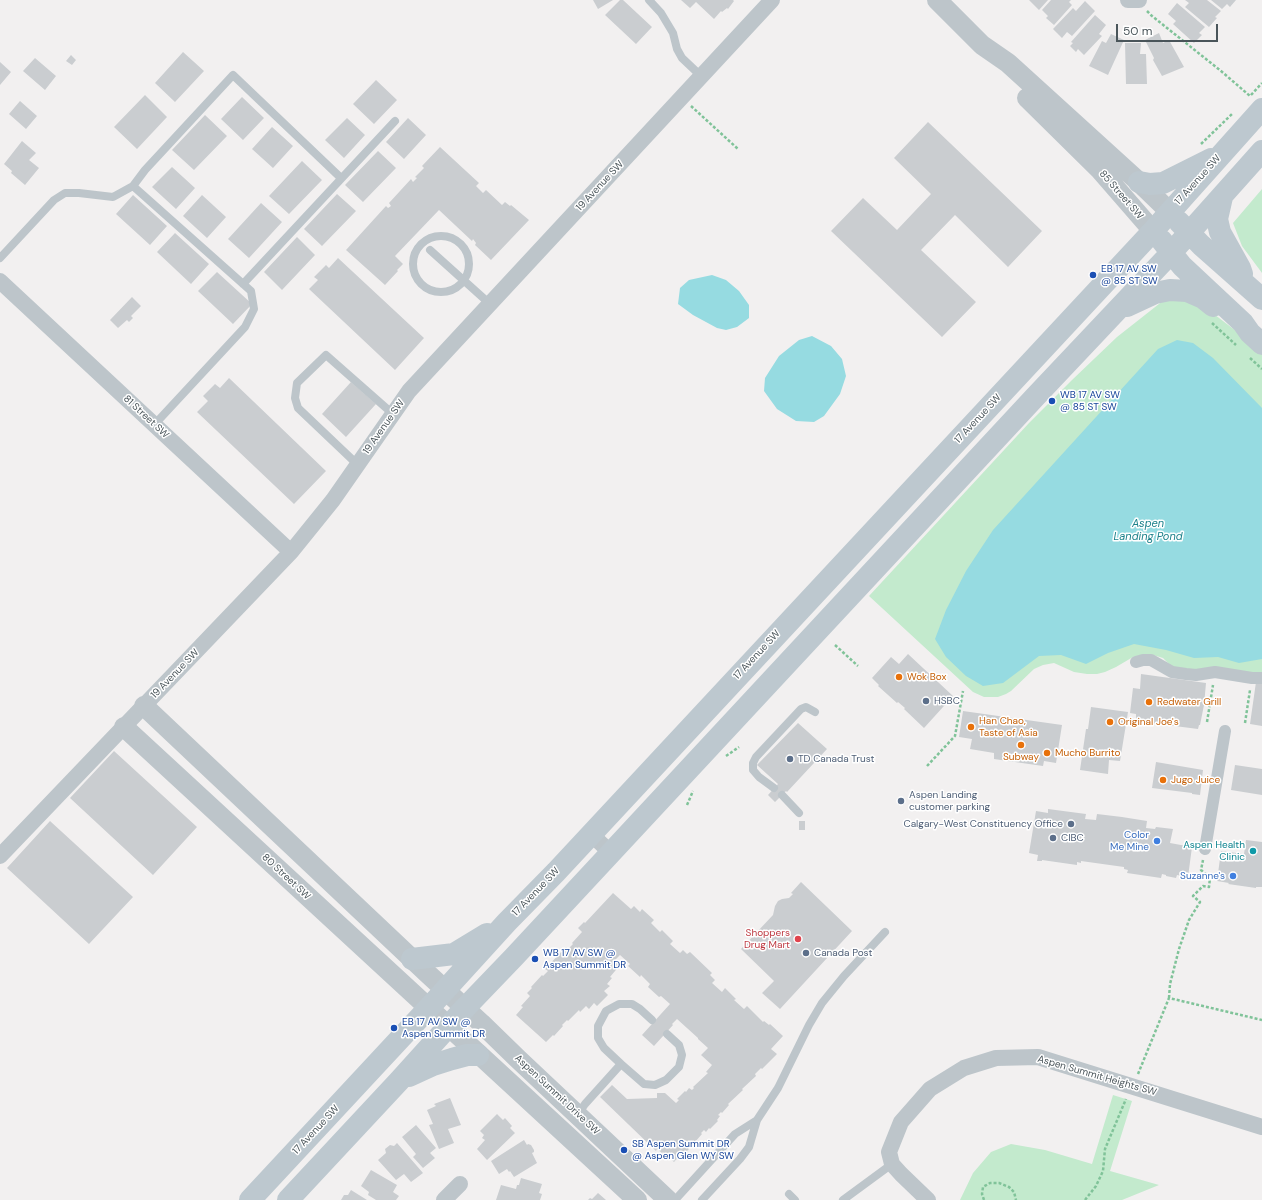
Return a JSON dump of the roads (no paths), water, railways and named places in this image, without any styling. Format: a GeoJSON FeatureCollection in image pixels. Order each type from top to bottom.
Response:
{"type":"FeatureCollection","features":[{"type":"Feature","properties":{"kind":"main road","name":"17 Avenue SW"},"geometry":{"type":"LineString","coordinates":[[250,1200],[446,990],[507,922],[591,834],[1153,231],[1222,153],[1252,102]]}},
{"type":"Feature","properties":{"kind":"main road"},"geometry":{"type":"LineString","coordinates":[[288,1200],[465,1008],[1171,253],[1262,151]]}},
{"type":"Feature","properties":{"kind":"main road"},"geometry":{"type":"LineString","coordinates":[[1139,182],[1150,184],[1163,183],[1222,153]]}},
{"type":"Feature","properties":{"kind":"main road"},"geometry":{"type":"LineString","coordinates":[[1222,197],[1217,219],[1220,232],[1240,268],[1246,283]]}},
{"type":"Feature","properties":{"kind":"main road","name":"85 Street SW"},"geometry":{"type":"LineString","coordinates":[[1170,212],[1201,245],[1246,283],[1262,299]]}},
{"type":"Feature","properties":{"kind":"main road","name":"85 Street SW"},"geometry":{"type":"LineString","coordinates":[[1153,231],[1182,266],[1243,323],[1249,344]]}},
{"type":"Feature","properties":{"kind":"main road"},"geometry":{"type":"LineString","coordinates":[[1116,312],[1155,293],[1170,290],[1187,291],[1203,298],[1228,319],[1249,344]]}},
{"type":"Feature","properties":{"kind":"main road"},"geometry":{"type":"LineString","coordinates":[[966,432],[986,450]]}},
{"type":"Feature","properties":{"kind":"main road"},"geometry":{"type":"LineString","coordinates":[[824,584],[845,602]]}},
{"type":"Feature","properties":{"kind":"main road"},"geometry":{"type":"LineString","coordinates":[[412,959],[454,954],[507,922]]}},
{"type":"Feature","properties":{"kind":"main road"},"geometry":{"type":"LineString","coordinates":[[399,1081],[433,1065],[457,1057],[478,1055]]}},
{"type":"Feature","properties":{"kind":"street","name":"19 Avenue SW"},"geometry":{"type":"LineString","coordinates":[[0,856],[291,552],[358,465],[409,391],[772,0]]}},
{"type":"Feature","properties":{"kind":"street","name":"85 Street SW"},"geometry":{"type":"LineString","coordinates":[[937,0],[982,45],[1008,63],[1170,212]]}},
{"type":"Feature","properties":{"kind":"street"},"geometry":{"type":"LineString","coordinates":[[1128,0],[1139,0]]}},
{"type":"Feature","properties":{"kind":"street","name":"85 Street SW"},"geometry":{"type":"LineString","coordinates":[[982,45],[1000,72],[1100,170],[1153,231]]}},
{"type":"Feature","properties":{"kind":"street","name":"81 Street SW"},"geometry":{"type":"LineString","coordinates":[[0,282],[291,552]]}},
{"type":"Feature","properties":{"kind":"street"},"geometry":{"type":"LineString","coordinates":[[1136,662],[1151,660],[1172,672],[1186,674],[1196,675],[1215,672],[1257,678]]}},
{"type":"Feature","properties":{"kind":"street"},"geometry":{"type":"LineString","coordinates":[[144,706],[446,990]]}},
{"type":"Feature","properties":{"kind":"street","name":"80 Street SW"},"geometry":{"type":"LineString","coordinates":[[124,727],[448,1027]]}},
{"type":"Feature","properties":{"kind":"street"},"geometry":{"type":"LineString","coordinates":[[1205,849],[1225,731]]}},
{"type":"Feature","properties":{"kind":"street"},"geometry":{"type":"LineString","coordinates":[[244,838],[262,818]]}},
{"type":"Feature","properties":{"kind":"street"},"geometry":{"type":"LineString","coordinates":[[591,834],[611,853]]}},
{"type":"Feature","properties":{"kind":"street","name":"Aspen Summit Drive SW"},"geometry":{"type":"LineString","coordinates":[[446,990],[668,1200]]}},
{"type":"Feature","properties":{"kind":"street"},"geometry":{"type":"LineString","coordinates":[[448,1027],[637,1200]]}},
{"type":"Feature","properties":{"kind":"street","name":"Aspen Summit Heights SW"},"geometry":{"type":"LineString","coordinates":[[892,1164],[889,1152],[901,1122],[930,1089],[964,1068],[996,1058],[1038,1057],[1262,1126]]}},
{"type":"Feature","properties":{"kind":"street"},"geometry":{"type":"LineString","coordinates":[[892,1164],[928,1200]]}},
{"type":"Feature","properties":{"kind":"street"},"geometry":{"type":"LineString","coordinates":[[444,1200],[460,1184]]}},
{"type":"Feature","properties":{"kind":"lane"},"geometry":{"type":"LineString","coordinates":[[650,0],[661,13],[673,33],[677,49],[682,58],[701,76]]}},
{"type":"Feature","properties":{"kind":"lane"},"geometry":{"type":"LineString","coordinates":[[0,258],[54,200],[65,193],[113,197],[133,186],[145,170],[234,75],[341,178]]}},
{"type":"Feature","properties":{"kind":"lane"},"geometry":{"type":"LineString","coordinates":[[244,284],[395,121]]}},
{"type":"Feature","properties":{"kind":"lane"},"geometry":{"type":"LineString","coordinates":[[133,186],[251,291],[254,310],[245,327],[154,424]]}},
{"type":"Feature","properties":{"kind":"lane"},"geometry":{"type":"LineString","coordinates":[[436,236],[446,236],[455,239],[462,245],[468,258],[468,272],[464,281],[449,291],[431,291],[423,286],[417,280],[413,267],[415,254],[420,246],[427,240],[436,236]]}},
{"type":"Feature","properties":{"kind":"lane"},"geometry":{"type":"LineString","coordinates":[[430,250],[490,304]]}},
{"type":"Feature","properties":{"kind":"lane"},"geometry":{"type":"LineString","coordinates":[[358,465],[298,408],[295,398],[297,383],[326,355],[393,414]]}},
{"type":"Feature","properties":{"kind":"lane"},"geometry":{"type":"LineString","coordinates":[[774,788],[759,777],[753,770],[752,763],[801,709],[806,707],[815,712]]}},
{"type":"Feature","properties":{"kind":"lane"},"geometry":{"type":"LineString","coordinates":[[782,795],[798,813]]}},
{"type":"Feature","properties":{"kind":"lane"},"geometry":{"type":"LineString","coordinates":[[702,1200],[749,1147],[757,1120],[778,1088],[809,1025],[822,1003],[844,976],[886,932]]}},
{"type":"Feature","properties":{"kind":"lane"},"geometry":{"type":"LineString","coordinates":[[652,1020],[632,1004],[619,1004],[606,1011],[598,1026],[598,1038],[604,1048],[644,1084],[655,1085],[666,1080],[679,1067],[682,1055],[680,1045],[667,1034]]}},
{"type":"Feature","properties":{"kind":"lane"},"geometry":{"type":"LineString","coordinates":[[578,1114],[585,1104],[621,1064]]}},
{"type":"Feature","properties":{"kind":"lane"},"geometry":{"type":"LineString","coordinates":[[674,1200],[735,1134],[757,1120]]}},
{"type":"Feature","properties":{"kind":"lane"},"geometry":{"type":"LineString","coordinates":[[843,1200],[892,1164]]}},
{"type":"Feature","properties":{"kind":"water"},"geometry":{"type":"Polygon","coordinates":[[[712,275],[726,280],[739,291],[749,305],[749,318],[737,327],[726,330],[717,328],[693,315],[678,304],[680,288],[689,280],[712,275]]]}},
{"type":"Feature","properties":{"kind":"water"},"geometry":{"type":"Polygon","coordinates":[[[812,336],[831,346],[842,359],[846,376],[840,394],[824,416],[814,422],[796,421],[777,409],[764,391],[765,378],[779,356],[799,340],[812,336]]]}},
{"type":"Feature","properties":{"kind":"water","name":"Aspen Landing Pond"},"geometry":{"type":"Polygon","coordinates":[[[1177,340],[1193,343],[1213,358],[1262,408],[1262,659],[1239,663],[1218,657],[1194,658],[1166,650],[1134,644],[1108,653],[1086,664],[1061,655],[1039,656],[1003,683],[983,686],[966,676],[946,657],[935,639],[946,610],[966,571],[993,530],[1158,349],[1177,340]]]}},
{"type":"Feature","properties":{"kind":"place","name":"EB 17 AV SW @ 85 ST SW"},"geometry":{"type":"Point","coordinates":[1093,275]}},
{"type":"Feature","properties":{"kind":"place","name":"WB 17 AV SW @ 85 ST SW"},"geometry":{"type":"Point","coordinates":[1052,401]}},
{"type":"Feature","properties":{"kind":"place","name":"Wok Box"},"geometry":{"type":"Point","coordinates":[899,677]}},
{"type":"Feature","properties":{"kind":"place","name":"HSBC"},"geometry":{"type":"Point","coordinates":[926,701]}},
{"type":"Feature","properties":{"kind":"place","name":"Redwater Grill"},"geometry":{"type":"Point","coordinates":[1149,702]}},
{"type":"Feature","properties":{"kind":"place","name":"Original Joe's"},"geometry":{"type":"Point","coordinates":[1110,722]}},
{"type":"Feature","properties":{"kind":"place","name":"Han Chao, Taste of Asia"},"geometry":{"type":"Point","coordinates":[971,727]}},
{"type":"Feature","properties":{"kind":"place","name":"Subway"},"geometry":{"type":"Point","coordinates":[1021,745]}},
{"type":"Feature","properties":{"kind":"place","name":"Mucho Burrito"},"geometry":{"type":"Point","coordinates":[1047,753]}},
{"type":"Feature","properties":{"kind":"place","name":"TD Canada Trust"},"geometry":{"type":"Point","coordinates":[790,759]}},
{"type":"Feature","properties":{"kind":"place","name":"Jugo Juice"},"geometry":{"type":"Point","coordinates":[1163,780]}},
{"type":"Feature","properties":{"kind":"place","name":"Aspen Landing customer parking"},"geometry":{"type":"Point","coordinates":[901,801]}},
{"type":"Feature","properties":{"kind":"place","name":"Calgary-West Constituency Office"},"geometry":{"type":"Point","coordinates":[1071,824]}},
{"type":"Feature","properties":{"kind":"place","name":"CIBC"},"geometry":{"type":"Point","coordinates":[1053,838]}},
{"type":"Feature","properties":{"kind":"place","name":"Color Me Mine"},"geometry":{"type":"Point","coordinates":[1157,841]}},
{"type":"Feature","properties":{"kind":"place","name":"Aspen Health Clinic"},"geometry":{"type":"Point","coordinates":[1253,851]}},
{"type":"Feature","properties":{"kind":"place","name":"Suzanne's"},"geometry":{"type":"Point","coordinates":[1233,876]}},
{"type":"Feature","properties":{"kind":"place","name":"Shoppers Drug Mart"},"geometry":{"type":"Point","coordinates":[798,939]}},
{"type":"Feature","properties":{"kind":"place","name":"Canada Post"},"geometry":{"type":"Point","coordinates":[806,953]}},
{"type":"Feature","properties":{"kind":"place","name":"WB 17 AV SW @ Aspen Summit DR"},"geometry":{"type":"Point","coordinates":[535,959]}},
{"type":"Feature","properties":{"kind":"place","name":"EB 17 AV SW @ Aspen Summit DR"},"geometry":{"type":"Point","coordinates":[394,1028]}},
{"type":"Feature","properties":{"kind":"place","name":"SB Aspen Summit DR @ Aspen Glen WY SW"},"geometry":{"type":"Point","coordinates":[624,1150]}}]}
